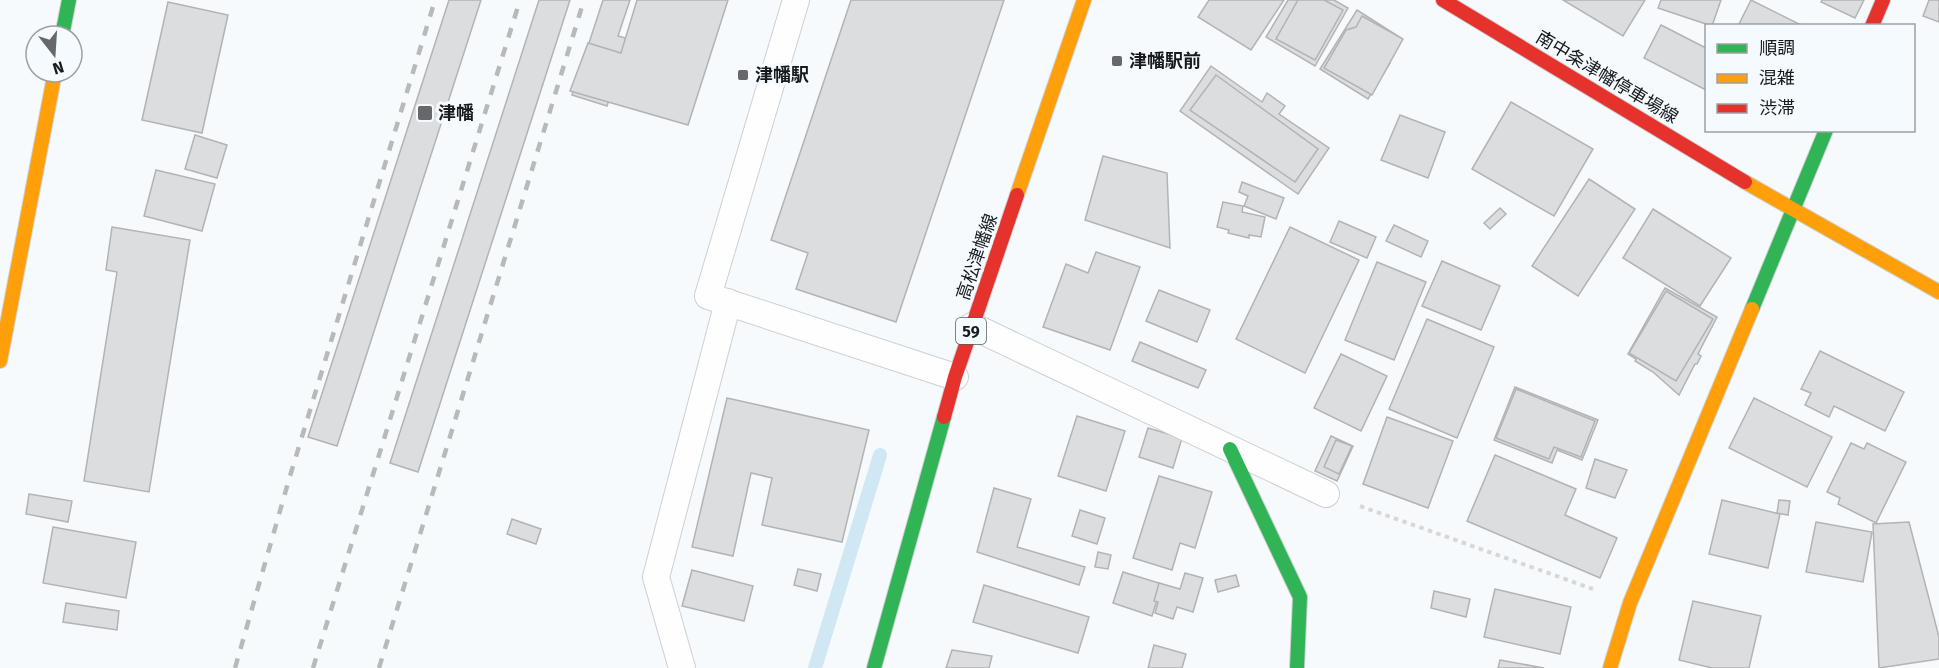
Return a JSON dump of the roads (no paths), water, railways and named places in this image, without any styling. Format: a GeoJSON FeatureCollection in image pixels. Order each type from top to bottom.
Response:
{"type":"FeatureCollection","features":[{"type":"Feature","properties":{"kind":"main road"},"geometry":{"type":"LineString","coordinates":[[64,24],[69,0]]}},
{"type":"Feature","properties":{"kind":"main road","name":"高松津幡線"},"geometry":{"type":"LineString","coordinates":[[874,668],[955,377],[1084,0]]}},
{"type":"Feature","properties":{"kind":"main road","name":"南中条津幡停車場線"},"geometry":{"type":"LineString","coordinates":[[1443,0],[1792,210],[1939,292]]}},
{"type":"Feature","properties":{"kind":"main road"},"geometry":{"type":"LineString","coordinates":[[1873,24],[1883,0]]}},
{"type":"Feature","properties":{"kind":"main road"},"geometry":{"type":"LineString","coordinates":[[0,361],[53,84]]}},
{"type":"Feature","properties":{"kind":"main road"},"geometry":{"type":"LineString","coordinates":[[1610,668],[1630,603],[1825,132]]}},
{"type":"Feature","properties":{"kind":"main road"},"geometry":{"type":"LineString","coordinates":[[1230,449],[1300,597],[1297,668]]}},
{"type":"Feature","properties":{"kind":"lane"},"geometry":{"type":"LineString","coordinates":[[796,0],[708,296],[955,377]]}},
{"type":"Feature","properties":{"kind":"lane"},"geometry":{"type":"LineString","coordinates":[[682,668],[656,577],[728,302]]}},
{"type":"Feature","properties":{"kind":"lane"},"geometry":{"type":"LineString","coordinates":[[972,326],[1326,494]]}},
{"type":"Feature","properties":{"kind":"waterway"},"geometry":{"type":"LineString","coordinates":[[815,668],[880,455]]}},
{"type":"Feature","properties":{"kind":"railway"},"geometry":{"type":"LineString","coordinates":[[235,668],[290,476],[435,0]]}},
{"type":"Feature","properties":{"kind":"railway"},"geometry":{"type":"LineString","coordinates":[[313,668],[520,0]]}},
{"type":"Feature","properties":{"kind":"railway"},"geometry":{"type":"LineString","coordinates":[[379,668],[584,0]]}},
{"type":"Feature","properties":{"kind":"place","name":"津幡駅前"},"geometry":{"type":"Point","coordinates":[1117,61]}},
{"type":"Feature","properties":{"kind":"place","name":"津幡駅"},"geometry":{"type":"Point","coordinates":[743,75]}},
{"type":"Feature","properties":{"kind":"place","name":"津幡"},"geometry":{"type":"Point","coordinates":[425,113]}}]}
